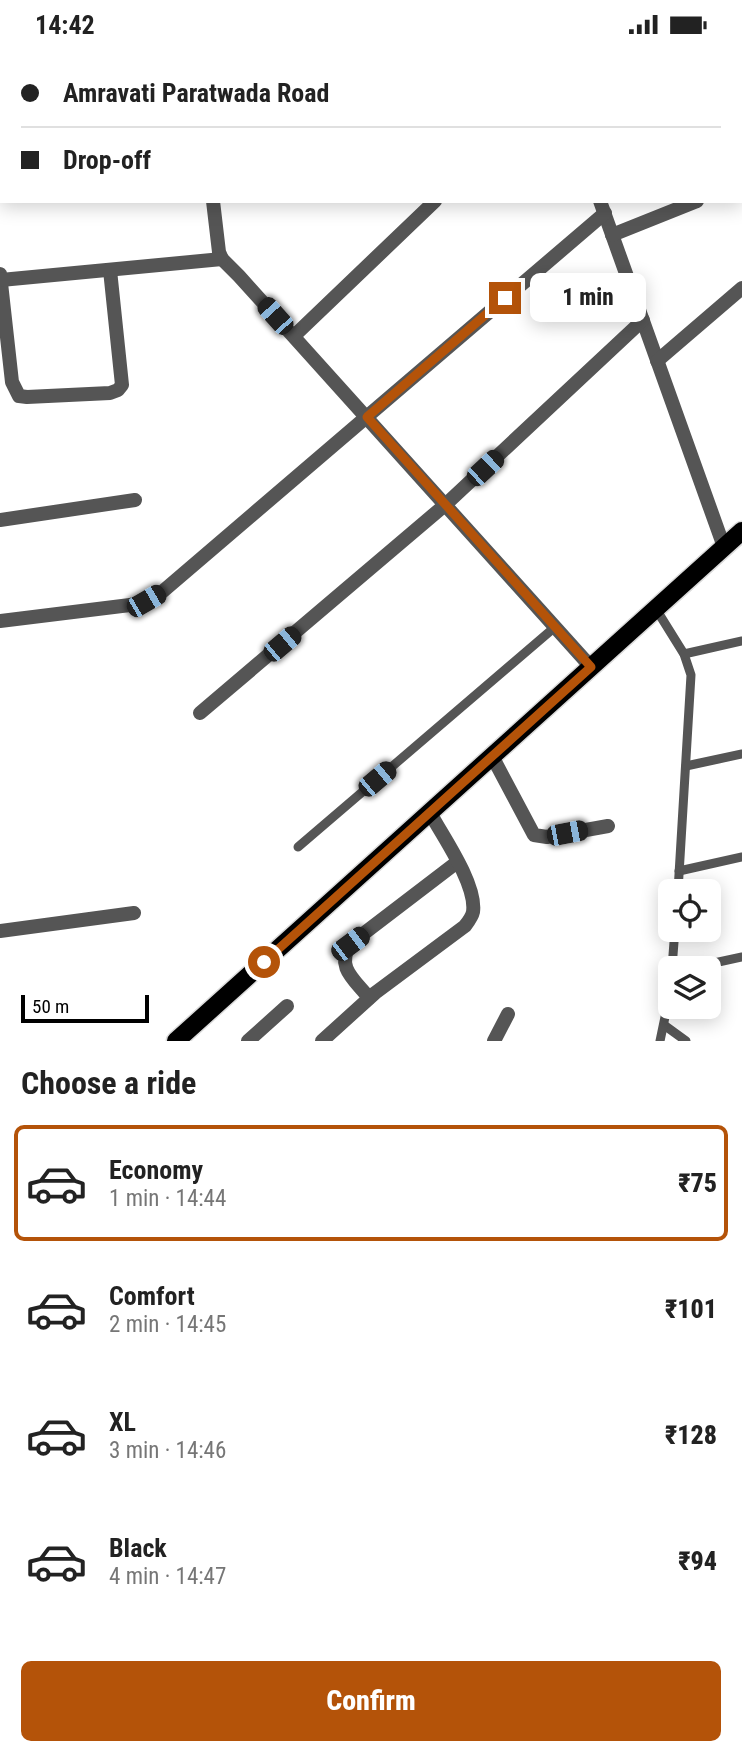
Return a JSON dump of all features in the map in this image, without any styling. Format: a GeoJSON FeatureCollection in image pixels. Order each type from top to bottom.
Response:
{"type":"FeatureCollection","features":[{"type":"Feature","properties":{"kind":"main road"},"geometry":{"type":"LineString","coordinates":[[180,1040],[742,531]]}},
{"type":"Feature","properties":{"kind":"street"},"geometry":{"type":"LineString","coordinates":[[212,203],[216,239],[222,259],[591,667]]}},
{"type":"Feature","properties":{"kind":"street"},"geometry":{"type":"LineString","coordinates":[[293,336],[433,203]]}},
{"type":"Feature","properties":{"kind":"street"},"geometry":{"type":"LineString","coordinates":[[612,235],[692,203]]}},
{"type":"Feature","properties":{"kind":"street"},"geometry":{"type":"LineString","coordinates":[[0,621],[146,601],[162,592],[367,417],[602,207],[724,547]]}},
{"type":"Feature","properties":{"kind":"street"},"geometry":{"type":"LineString","coordinates":[[1,280],[222,259]]}},
{"type":"Feature","properties":{"kind":"street"},"geometry":{"type":"LineString","coordinates":[[0,274],[12,382],[19,395],[110,393],[122,385],[122,373],[110,270]]}},
{"type":"Feature","properties":{"kind":"street"},"geometry":{"type":"LineString","coordinates":[[657,361],[742,288]]}},
{"type":"Feature","properties":{"kind":"street"},"geometry":{"type":"LineString","coordinates":[[200,713],[445,505],[643,320]]}},
{"type":"Feature","properties":{"kind":"street"},"geometry":{"type":"LineString","coordinates":[[0,520],[135,500]]}},
{"type":"Feature","properties":{"kind":"street"},"geometry":{"type":"LineString","coordinates":[[492,756],[534,835],[547,837],[608,826]]}},
{"type":"Feature","properties":{"kind":"street"},"geometry":{"type":"LineString","coordinates":[[322,1041],[369,998],[465,926],[473,914],[468,885],[430,813]]}},
{"type":"Feature","properties":{"kind":"street"},"geometry":{"type":"LineString","coordinates":[[369,998],[344,967],[343,960],[350,944],[456,863]]}},
{"type":"Feature","properties":{"kind":"street"},"geometry":{"type":"LineString","coordinates":[[0,931],[134,913]]}},
{"type":"Feature","properties":{"kind":"street"},"geometry":{"type":"LineString","coordinates":[[248,1041],[287,1006]]}},
{"type":"Feature","properties":{"kind":"street"},"geometry":{"type":"LineString","coordinates":[[494,1041],[508,1013]]}},
{"type":"Feature","properties":{"kind":"lane"},"geometry":{"type":"LineString","coordinates":[[656,609],[689,664],[692,692],[679,879]]}},
{"type":"Feature","properties":{"kind":"lane"},"geometry":{"type":"LineString","coordinates":[[298,847],[555,627]]}},
{"type":"Feature","properties":{"kind":"lane"},"geometry":{"type":"LineString","coordinates":[[684,654],[742,641]]}},
{"type":"Feature","properties":{"kind":"lane"},"geometry":{"type":"LineString","coordinates":[[686,766],[742,754]]}},
{"type":"Feature","properties":{"kind":"lane"},"geometry":{"type":"LineString","coordinates":[[679,871],[742,857]]}},
{"type":"Feature","properties":{"kind":"lane"},"geometry":{"type":"LineString","coordinates":[[721,962],[742,957]]}},
{"type":"Feature","properties":{"kind":"lane"},"geometry":{"type":"LineString","coordinates":[[660,1041],[665,1019]]}},
{"type":"Feature","properties":{"kind":"lane"},"geometry":{"type":"LineString","coordinates":[[664,1025],[686,1041]]}},
{"type":"Feature","properties":{"kind":"route"},"geometry":{"type":"LineString","coordinates":[[264,962],[591,667],[367,417],[505,298]]}}]}
